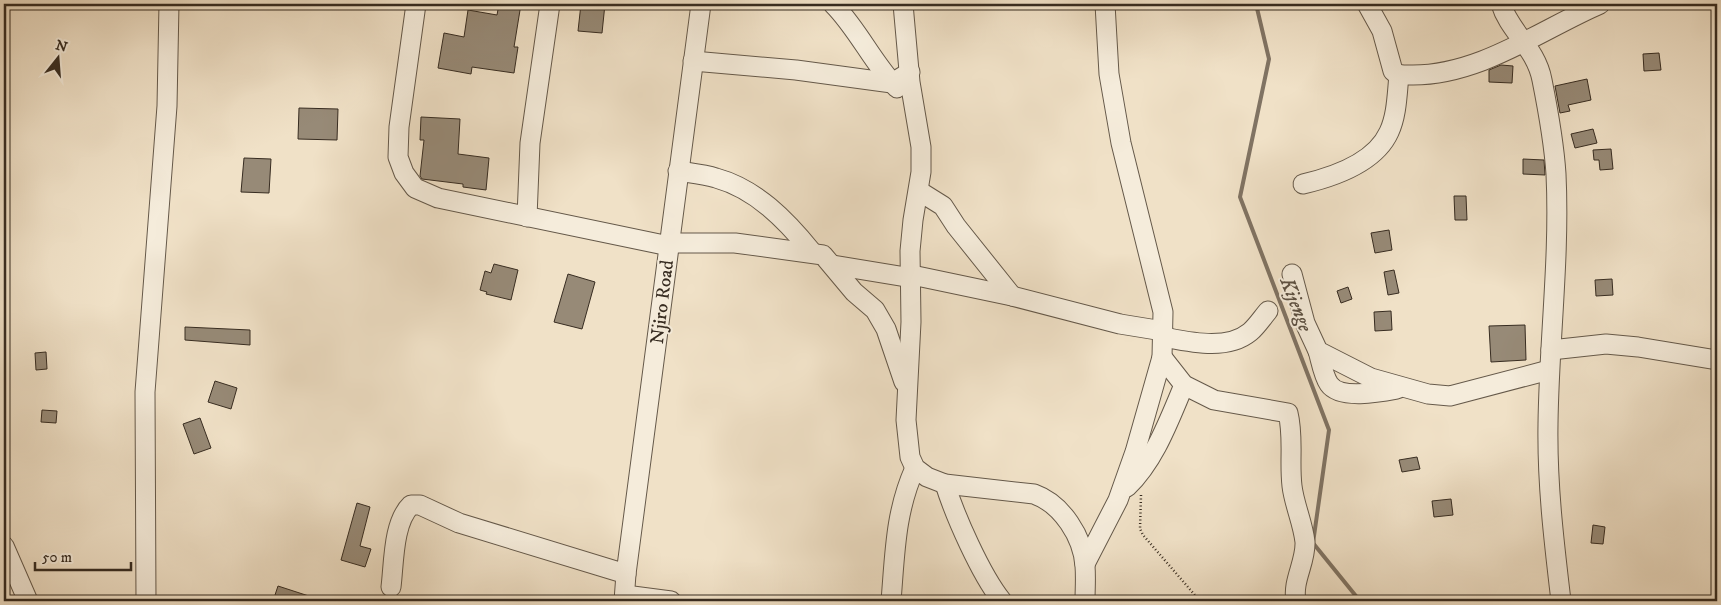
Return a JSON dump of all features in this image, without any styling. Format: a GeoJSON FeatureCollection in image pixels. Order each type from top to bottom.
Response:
{"type":"FeatureCollection","features":[{"type":"Feature","properties":{"kind":"street"},"geometry":{"type":"LineString","coordinates":[[146,601],[145,392],[159,233],[167,106],[169,4]]}},
{"type":"Feature","properties":{"kind":"street"},"geometry":{"type":"LineString","coordinates":[[416,4],[399,127],[398,157],[404,173],[415,188],[438,198],[669,244],[735,244],[822,254],[854,292],[875,310],[886,329],[908,391]]}},
{"type":"Feature","properties":{"kind":"street"},"geometry":{"type":"LineString","coordinates":[[527,217],[530,143],[550,4]]}},
{"type":"Feature","properties":{"kind":"street","name":"Njiro Road"},"geometry":{"type":"LineString","coordinates":[[625,598],[626,574],[701,4]]}},
{"type":"Feature","properties":{"kind":"street"},"geometry":{"type":"LineString","coordinates":[[833,4],[854,28],[892,83],[914,105]]}},
{"type":"Feature","properties":{"kind":"street"},"geometry":{"type":"LineString","coordinates":[[903,4],[914,105],[921,147],[919,191],[912,220],[908,391],[908,443],[910,457],[915,468],[927,477],[945,484],[1034,494],[1057,507],[1074,529],[1085,564],[1085,601]]}},
{"type":"Feature","properties":{"kind":"street"},"geometry":{"type":"LineString","coordinates":[[1085,564],[1119,495],[1135,452],[1162,357],[1163,334],[1163,312],[1121,143],[1109,74],[1105,4]]}},
{"type":"Feature","properties":{"kind":"street"},"geometry":{"type":"LineString","coordinates":[[1367,4],[1382,31],[1393,71],[1399,75],[1418,76],[1455,69],[1496,55],[1591,6]]}},
{"type":"Feature","properties":{"kind":"street"},"geometry":{"type":"LineString","coordinates":[[1502,4],[1511,21],[1533,52],[1542,77],[1556,173],[1556,262],[1549,370],[1549,494],[1560,601]]}},
{"type":"Feature","properties":{"kind":"street"},"geometry":{"type":"LineString","coordinates":[[693,61],[796,70],[892,83],[910,72]]}},
{"type":"Feature","properties":{"kind":"street"},"geometry":{"type":"LineString","coordinates":[[1303,184],[1345,172],[1380,146],[1389,132],[1395,110],[1399,75]]}},
{"type":"Feature","properties":{"kind":"street"},"geometry":{"type":"LineString","coordinates":[[678,171],[717,178],[757,198],[792,227],[812,252]]}},
{"type":"Feature","properties":{"kind":"street"},"geometry":{"type":"LineString","coordinates":[[919,191],[943,206],[961,232],[1012,296]]}},
{"type":"Feature","properties":{"kind":"street"},"geometry":{"type":"LineString","coordinates":[[833,265],[912,277],[1012,296],[1195,342],[1236,340],[1250,332],[1268,311]]}},
{"type":"Feature","properties":{"kind":"street"},"geometry":{"type":"LineString","coordinates":[[1292,274],[1305,323],[1318,351],[1328,383],[1336,391],[1343,393],[1366,393],[1401,388]]}},
{"type":"Feature","properties":{"kind":"street"},"geometry":{"type":"LineString","coordinates":[[1551,350],[1606,344],[1638,347],[1717,360]]}},
{"type":"Feature","properties":{"kind":"street"},"geometry":{"type":"LineString","coordinates":[[1318,351],[1354,371],[1401,388],[1450,396],[1549,370]]}},
{"type":"Feature","properties":{"kind":"street"},"geometry":{"type":"LineString","coordinates":[[1162,357],[1184,385],[1214,400],[1278,410],[1288,414],[1292,428],[1292,488],[1305,540],[1304,557],[1296,583],[1296,601]]}},
{"type":"Feature","properties":{"kind":"street"},"geometry":{"type":"LineString","coordinates":[[1119,495],[1138,476],[1157,446],[1184,385]]}},
{"type":"Feature","properties":{"kind":"street"},"geometry":{"type":"LineString","coordinates":[[891,601],[899,515],[903,493],[915,468]]}},
{"type":"Feature","properties":{"kind":"street"},"geometry":{"type":"LineString","coordinates":[[945,484],[951,502],[970,542],[995,592],[1002,601]]}},
{"type":"Feature","properties":{"kind":"street"},"geometry":{"type":"LineString","coordinates":[[391,587],[400,522],[411,505],[420,505],[459,523],[626,574]]}},
{"type":"Feature","properties":{"kind":"street"},"geometry":{"type":"LineString","coordinates":[[4,546],[28,601]]}},
{"type":"Feature","properties":{"kind":"street"},"geometry":{"type":"LineString","coordinates":[[625,598],[671,601]]}},
{"type":"Feature","properties":{"kind":"path"},"geometry":{"type":"LineString","coordinates":[[1138,476],[1141,488],[1140,529],[1142,534],[1200,601]]}},
{"type":"Feature","properties":{"kind":"building"},"geometry":{"type":"Polygon","coordinates":[[[499,4],[521,4],[514,47],[518,47],[514,73],[472,67],[471,74],[438,68],[444,33],[464,37],[468,10],[497,15],[499,4]]]}},
{"type":"Feature","properties":{"kind":"building"},"geometry":{"type":"Polygon","coordinates":[[[581,4],[605,4],[602,33],[578,31],[581,4]]]}},
{"type":"Feature","properties":{"kind":"building"},"geometry":{"type":"Polygon","coordinates":[[[1659,53],[1661,70],[1644,71],[1643,54],[1659,53]]]}},
{"type":"Feature","properties":{"kind":"building"},"geometry":{"type":"Polygon","coordinates":[[[1501,65],[1513,66],[1512,83],[1489,82],[1489,70],[1501,65]]]}},
{"type":"Feature","properties":{"kind":"building"},"geometry":{"type":"Polygon","coordinates":[[[1587,79],[1591,100],[1568,105],[1570,111],[1560,113],[1555,86],[1587,79]]]}},
{"type":"Feature","properties":{"kind":"building"},"geometry":{"type":"Polygon","coordinates":[[[299,108],[338,109],[337,140],[298,139],[299,108]]]}},
{"type":"Feature","properties":{"kind":"building"},"geometry":{"type":"Polygon","coordinates":[[[421,117],[460,119],[458,154],[489,158],[486,190],[463,187],[463,184],[422,179],[420,176],[424,140],[420,140],[421,117]]]}},
{"type":"Feature","properties":{"kind":"building"},"geometry":{"type":"Polygon","coordinates":[[[1593,129],[1597,143],[1575,148],[1571,134],[1593,129]]]}},
{"type":"Feature","properties":{"kind":"building"},"geometry":{"type":"Polygon","coordinates":[[[1611,149],[1613,169],[1600,170],[1599,160],[1594,160],[1593,150],[1611,149]]]}},
{"type":"Feature","properties":{"kind":"building"},"geometry":{"type":"Polygon","coordinates":[[[244,158],[271,159],[269,193],[241,192],[244,158]]]}},
{"type":"Feature","properties":{"kind":"building"},"geometry":{"type":"Polygon","coordinates":[[[1523,159],[1544,160],[1545,175],[1523,174],[1523,159]]]}},
{"type":"Feature","properties":{"kind":"building"},"geometry":{"type":"Polygon","coordinates":[[[1454,196],[1466,196],[1467,220],[1455,220],[1454,196]]]}},
{"type":"Feature","properties":{"kind":"building"},"geometry":{"type":"Polygon","coordinates":[[[1389,230],[1392,250],[1375,253],[1371,233],[1389,230]]]}},
{"type":"Feature","properties":{"kind":"building"},"geometry":{"type":"Polygon","coordinates":[[[494,264],[518,270],[511,300],[486,294],[487,292],[480,290],[485,271],[491,273],[494,264]]]}},
{"type":"Feature","properties":{"kind":"building"},"geometry":{"type":"Polygon","coordinates":[[[1394,270],[1399,293],[1388,295],[1384,272],[1394,270]]]}},
{"type":"Feature","properties":{"kind":"building"},"geometry":{"type":"Polygon","coordinates":[[[568,274],[595,282],[582,329],[554,322],[568,274]]]}},
{"type":"Feature","properties":{"kind":"building"},"geometry":{"type":"Polygon","coordinates":[[[1612,279],[1613,295],[1596,296],[1595,280],[1612,279]]]}},
{"type":"Feature","properties":{"kind":"building"},"geometry":{"type":"Polygon","coordinates":[[[1348,287],[1352,299],[1341,303],[1337,291],[1348,287]]]}},
{"type":"Feature","properties":{"kind":"building"},"geometry":{"type":"Polygon","coordinates":[[[1391,311],[1392,330],[1375,331],[1374,312],[1391,311]]]}},
{"type":"Feature","properties":{"kind":"building"},"geometry":{"type":"Polygon","coordinates":[[[1525,325],[1526,360],[1491,362],[1489,326],[1525,325]]]}},
{"type":"Feature","properties":{"kind":"building"},"geometry":{"type":"Polygon","coordinates":[[[185,327],[250,330],[250,345],[185,340],[185,327]]]}},
{"type":"Feature","properties":{"kind":"building"},"geometry":{"type":"Polygon","coordinates":[[[46,352],[47,369],[36,370],[35,353],[46,352]]]}},
{"type":"Feature","properties":{"kind":"building"},"geometry":{"type":"Polygon","coordinates":[[[215,381],[237,388],[231,409],[208,402],[215,381]]]}},
{"type":"Feature","properties":{"kind":"building"},"geometry":{"type":"Polygon","coordinates":[[[42,410],[57,411],[56,423],[41,422],[42,410]]]}},
{"type":"Feature","properties":{"kind":"building"},"geometry":{"type":"Polygon","coordinates":[[[200,418],[211,448],[194,454],[183,424],[200,418]]]}},
{"type":"Feature","properties":{"kind":"building"},"geometry":{"type":"Polygon","coordinates":[[[1417,457],[1420,469],[1402,472],[1399,460],[1417,457]]]}},
{"type":"Feature","properties":{"kind":"building"},"geometry":{"type":"Polygon","coordinates":[[[1451,499],[1453,515],[1434,517],[1432,501],[1451,499]]]}},
{"type":"Feature","properties":{"kind":"building"},"geometry":{"type":"Polygon","coordinates":[[[357,503],[370,507],[360,546],[371,549],[365,567],[341,560],[357,503]]]}},
{"type":"Feature","properties":{"kind":"building"},"geometry":{"type":"Polygon","coordinates":[[[1593,525],[1605,527],[1603,544],[1591,543],[1593,525]]]}},
{"type":"Feature","properties":{"kind":"building"},"geometry":{"type":"Polygon","coordinates":[[[278,586],[318,599],[317,601],[273,601],[278,586]]]}},
{"type":"Feature","properties":{"kind":"waterway","name":"Kijenge"},"geometry":{"type":"LineString","coordinates":[[1256,4],[1269,59],[1240,197],[1329,430],[1313,543],[1360,601]]}}]}
